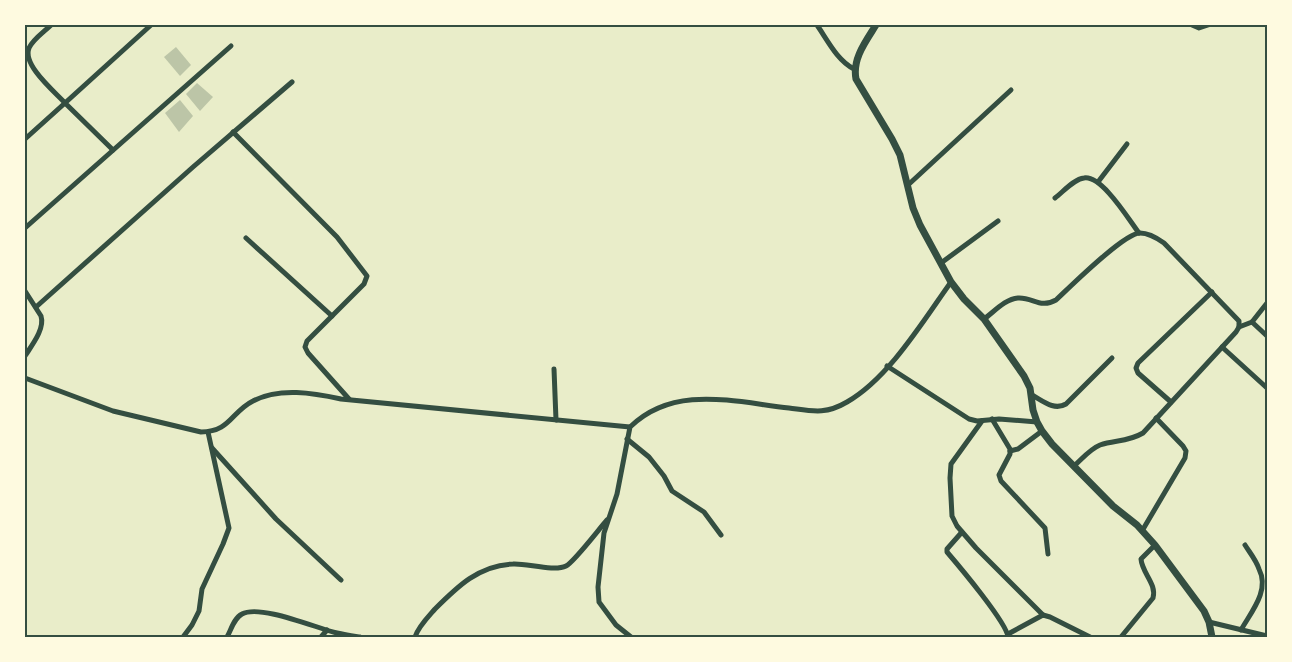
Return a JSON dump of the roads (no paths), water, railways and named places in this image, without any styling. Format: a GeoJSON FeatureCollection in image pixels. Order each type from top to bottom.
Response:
{"type":"FeatureCollection","features":[{"type":"Feature","properties":{"kind":"street"},"geometry":{"type":"LineString","coordinates":[[51,25],[27,49],[32,67],[65,103],[113,150]]}},
{"type":"Feature","properties":{"kind":"street"},"geometry":{"type":"LineString","coordinates":[[25,139],[151,25]]}},
{"type":"Feature","properties":{"kind":"street"},"geometry":{"type":"LineString","coordinates":[[817,25],[840,58],[846,65],[854,69]]}},
{"type":"Feature","properties":{"kind":"street"},"geometry":{"type":"LineString","coordinates":[[876,25],[857,59],[854,69],[861,88],[892,138],[900,155],[913,208],[951,282],[984,320],[1024,376],[1032,395],[1036,422],[1042,431],[1113,506],[1137,525],[1155,545],[1192,594],[1209,622],[1212,637]]}},
{"type":"Feature","properties":{"kind":"street"},"geometry":{"type":"LineString","coordinates":[[1192,25],[1199,28],[1208,25]]}},
{"type":"Feature","properties":{"kind":"street"},"geometry":{"type":"LineString","coordinates":[[25,228],[231,46]]}},
{"type":"Feature","properties":{"kind":"street"},"geometry":{"type":"LineString","coordinates":[[36,307],[292,82]]}},
{"type":"Feature","properties":{"kind":"street"},"geometry":{"type":"LineString","coordinates":[[908,185],[1011,90]]}},
{"type":"Feature","properties":{"kind":"street"},"geometry":{"type":"LineString","coordinates":[[233,132],[337,237],[367,276],[364,284],[307,341],[305,347],[308,353],[350,400]]}},
{"type":"Feature","properties":{"kind":"street"},"geometry":{"type":"LineString","coordinates":[[1098,182],[1127,144]]}},
{"type":"Feature","properties":{"kind":"street"},"geometry":{"type":"LineString","coordinates":[[1055,198],[1079,179],[1085,177],[1098,182],[1139,233]]}},
{"type":"Feature","properties":{"kind":"street"},"geometry":{"type":"LineString","coordinates":[[941,263],[998,221]]}},
{"type":"Feature","properties":{"kind":"street"},"geometry":{"type":"LineString","coordinates":[[984,320],[1008,301],[1018,298],[1050,304],[1123,240],[1139,233],[1153,235],[1164,243],[1235,316],[1239,321],[1239,327]]}},
{"type":"Feature","properties":{"kind":"street"},"geometry":{"type":"LineString","coordinates":[[246,238],[332,316]]}},
{"type":"Feature","properties":{"kind":"street"},"geometry":{"type":"LineString","coordinates":[[631,637],[616,624],[599,602],[598,587],[604,533],[617,494],[630,427],[647,414],[675,401],[700,398],[824,412],[846,403],[866,389],[888,366],[951,282]]}},
{"type":"Feature","properties":{"kind":"street"},"geometry":{"type":"LineString","coordinates":[[25,291],[41,316],[42,326],[25,356]]}},
{"type":"Feature","properties":{"kind":"street"},"geometry":{"type":"LineString","coordinates":[[1171,402],[1138,373],[1136,368],[1138,363],[1212,292]]}},
{"type":"Feature","properties":{"kind":"street"},"geometry":{"type":"LineString","coordinates":[[1074,466],[1094,448],[1133,439],[1143,433],[1239,327],[1252,322],[1267,303]]}},
{"type":"Feature","properties":{"kind":"street"},"geometry":{"type":"LineString","coordinates":[[1252,322],[1267,336]]}},
{"type":"Feature","properties":{"kind":"street"},"geometry":{"type":"LineString","coordinates":[[1222,347],[1267,388]]}},
{"type":"Feature","properties":{"kind":"street"},"geometry":{"type":"LineString","coordinates":[[1032,395],[1060,407],[1112,358]]}},
{"type":"Feature","properties":{"kind":"street"},"geometry":{"type":"LineString","coordinates":[[888,366],[964,416],[977,421],[1036,422]]}},
{"type":"Feature","properties":{"kind":"street"},"geometry":{"type":"LineString","coordinates":[[554,369],[556,420]]}},
{"type":"Feature","properties":{"kind":"street"},"geometry":{"type":"LineString","coordinates":[[25,378],[113,411],[201,432],[208,432],[222,427],[252,401],[273,395],[306,393],[350,400],[630,427]]}},
{"type":"Feature","properties":{"kind":"street"},"geometry":{"type":"LineString","coordinates":[[1142,531],[1185,458],[1186,452],[1183,446],[1156,418]]}},
{"type":"Feature","properties":{"kind":"street"},"geometry":{"type":"LineString","coordinates":[[992,420],[1010,451]]}},
{"type":"Feature","properties":{"kind":"street"},"geometry":{"type":"LineString","coordinates":[[982,421],[954,460],[950,472],[952,516],[962,532],[1043,615],[1090,637]]}},
{"type":"Feature","properties":{"kind":"street"},"geometry":{"type":"LineString","coordinates":[[1010,451],[1018,449],[1042,431]]}},
{"type":"Feature","properties":{"kind":"street"},"geometry":{"type":"LineString","coordinates":[[183,637],[199,611],[202,589],[229,528],[208,432]]}},
{"type":"Feature","properties":{"kind":"street"},"geometry":{"type":"LineString","coordinates":[[627,439],[650,457],[672,491],[704,512],[721,535]]}},
{"type":"Feature","properties":{"kind":"street"},"geometry":{"type":"LineString","coordinates":[[211,447],[276,519],[341,580]]}},
{"type":"Feature","properties":{"kind":"street"},"geometry":{"type":"LineString","coordinates":[[1010,451],[999,475],[1001,482],[1045,528],[1048,554]]}},
{"type":"Feature","properties":{"kind":"street"},"geometry":{"type":"LineString","coordinates":[[415,637],[429,616],[463,582],[479,572],[503,565],[521,564],[554,568],[567,566],[609,518]]}},
{"type":"Feature","properties":{"kind":"street"},"geometry":{"type":"LineString","coordinates":[[962,532],[947,549],[947,552],[985,599],[1008,636],[1043,615]]}},
{"type":"Feature","properties":{"kind":"street"},"geometry":{"type":"LineString","coordinates":[[1121,637],[1153,598],[1155,592],[1144,570],[1142,559],[1155,545]]}},
{"type":"Feature","properties":{"kind":"street"},"geometry":{"type":"LineString","coordinates":[[1241,630],[1264,594],[1260,570],[1245,545]]}},
{"type":"Feature","properties":{"kind":"street"},"geometry":{"type":"LineString","coordinates":[[227,637],[241,614],[258,612],[281,616],[327,630],[360,637]]}},
{"type":"Feature","properties":{"kind":"street"},"geometry":{"type":"LineString","coordinates":[[1209,622],[1267,636]]}},
{"type":"Feature","properties":{"kind":"street"},"geometry":{"type":"LineString","coordinates":[[321,637],[327,630]]}}]}
